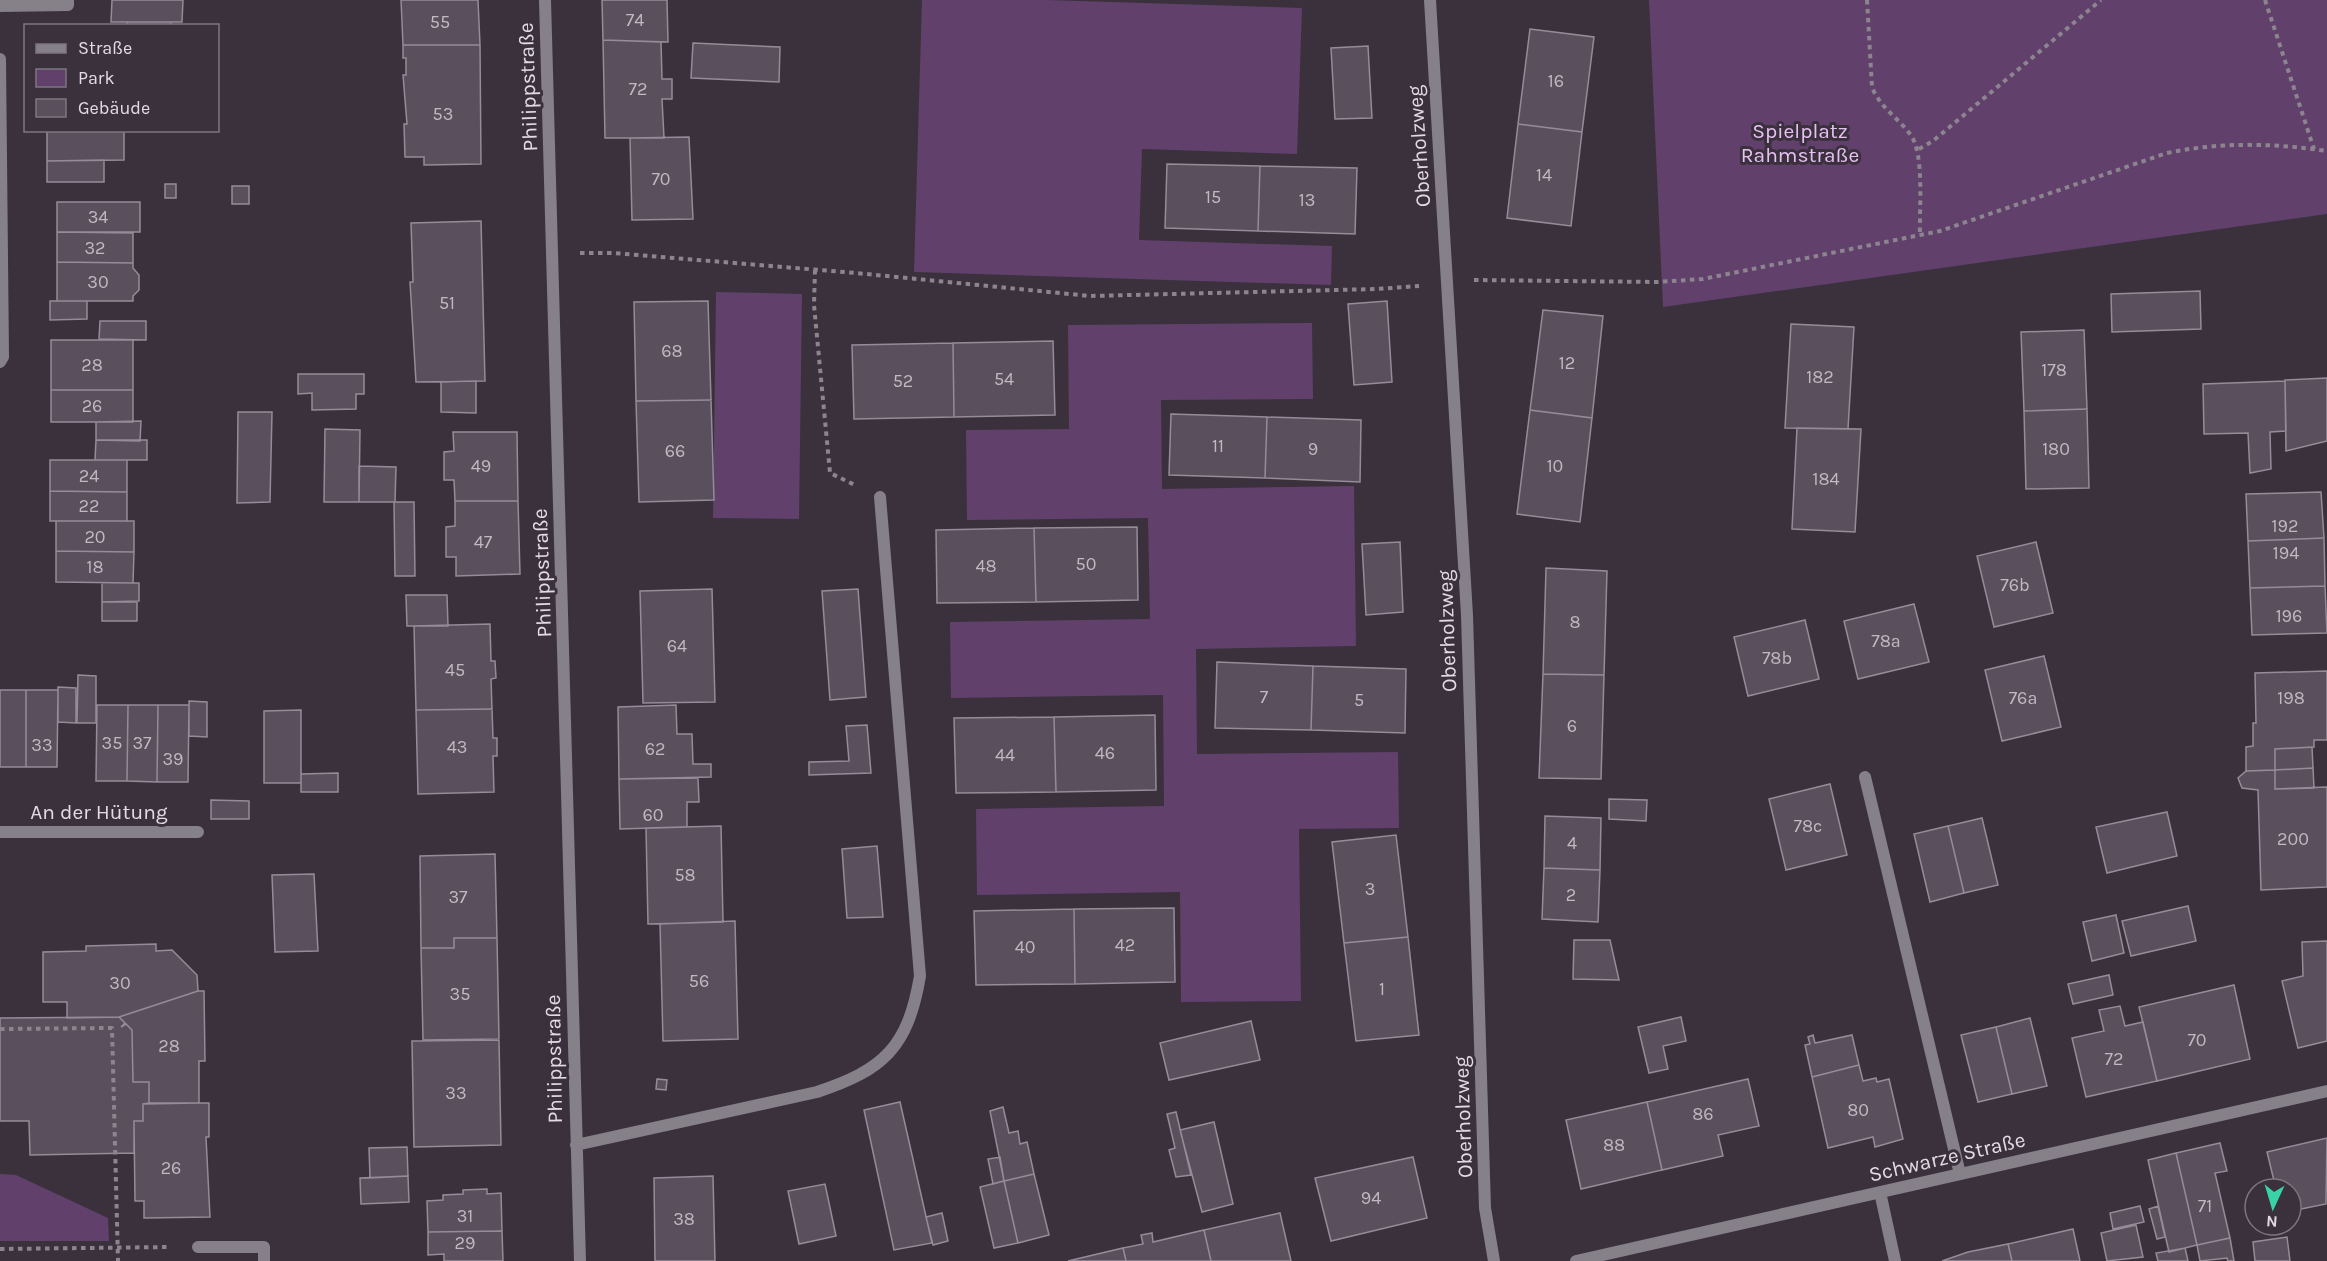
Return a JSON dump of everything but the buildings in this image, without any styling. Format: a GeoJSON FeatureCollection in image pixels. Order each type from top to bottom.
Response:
{"type":"FeatureCollection","features":[{"type":"Feature","properties":{"kind":"street"},"geometry":{"type":"LineString","coordinates":[[0,6],[68,5],[68,0]]}},
{"type":"Feature","properties":{"kind":"street","name":"Philippstraße"},"geometry":{"type":"LineString","coordinates":[[544,0],[580,1261]]}},
{"type":"Feature","properties":{"kind":"street","name":"Oberholzweg"},"geometry":{"type":"LineString","coordinates":[[1430,0],[1467,615],[1485,1208],[1494,1261]]}},
{"type":"Feature","properties":{"kind":"street"},"geometry":{"type":"LineString","coordinates":[[0,59],[3,357],[0,362]]}},
{"type":"Feature","properties":{"kind":"street","name":"Philippstraße"},"geometry":{"type":"LineString","coordinates":[[576,1145],[817,1092],[847,1082],[877,1065],[899,1041],[914,1011],[920,976],[880,497]]}},
{"type":"Feature","properties":{"kind":"street"},"geometry":{"type":"LineString","coordinates":[[1865,777],[1960,1174]]}},
{"type":"Feature","properties":{"kind":"street","name":"An der Hütung"},"geometry":{"type":"LineString","coordinates":[[0,832],[198,832]]}},
{"type":"Feature","properties":{"kind":"street","name":"Schwarze Straße"},"geometry":{"type":"LineString","coordinates":[[1576,1261],[2327,1091]]}},
{"type":"Feature","properties":{"kind":"street"},"geometry":{"type":"LineString","coordinates":[[1880,1192],[1895,1261]]}},
{"type":"Feature","properties":{"kind":"street"},"geometry":{"type":"LineString","coordinates":[[198,1247],[264,1247],[264,1261]]}},
{"type":"Feature","properties":{"kind":"path"},"geometry":{"type":"LineString","coordinates":[[1867,0],[1872,87],[1876,97],[1911,135],[1918,149],[1920,235]]}},
{"type":"Feature","properties":{"kind":"path"},"geometry":{"type":"LineString","coordinates":[[1918,149],[1933,141],[2101,0]]}},
{"type":"Feature","properties":{"kind":"path"},"geometry":{"type":"LineString","coordinates":[[2265,0],[2314,149]]}},
{"type":"Feature","properties":{"kind":"path"},"geometry":{"type":"LineString","coordinates":[[815,270],[814,305],[830,473],[880,497]]}},
{"type":"Feature","properties":{"kind":"path"},"geometry":{"type":"LineString","coordinates":[[0,1029],[112,1028],[118,1261]]}},
{"type":"Feature","properties":{"kind":"path"},"geometry":{"type":"LineString","coordinates":[[0,1249],[198,1247]]}},
{"type":"Feature","properties":{"kind":"green space"},"geometry":{"type":"Polygon","coordinates":[[[922,0],[1047,0],[1302,8],[1297,154],[1142,149],[1139,240],[1332,246],[1331,285],[914,272],[922,0]]]}},
{"type":"Feature","properties":{"kind":"green space","name":"Spielplatz Rahmstraße"},"geometry":{"type":"Polygon","coordinates":[[[1649,0],[2327,0],[2327,214],[1663,307],[1649,0]]]}},
{"type":"Feature","properties":{"kind":"green space"},"geometry":{"type":"Polygon","coordinates":[[[716,292],[802,294],[799,519],[713,518],[716,292]]]}},
{"type":"Feature","properties":{"kind":"green space"},"geometry":{"type":"Polygon","coordinates":[[[1312,323],[1313,399],[1161,400],[1162,489],[1354,486],[1356,646],[1196,649],[1197,754],[1398,752],[1399,828],[1299,829],[1301,1001],[1181,1002],[1180,892],[977,895],[976,809],[1164,806],[1163,695],[951,698],[950,622],[1150,619],[1148,518],[967,520],[966,430],[1069,429],[1068,325],[1312,323]]]}},
{"type":"Feature","properties":{"kind":"green space"},"geometry":{"type":"Polygon","coordinates":[[[0,1174],[16,1175],[108,1218],[109,1241],[0,1241],[0,1174]]]}}]}
